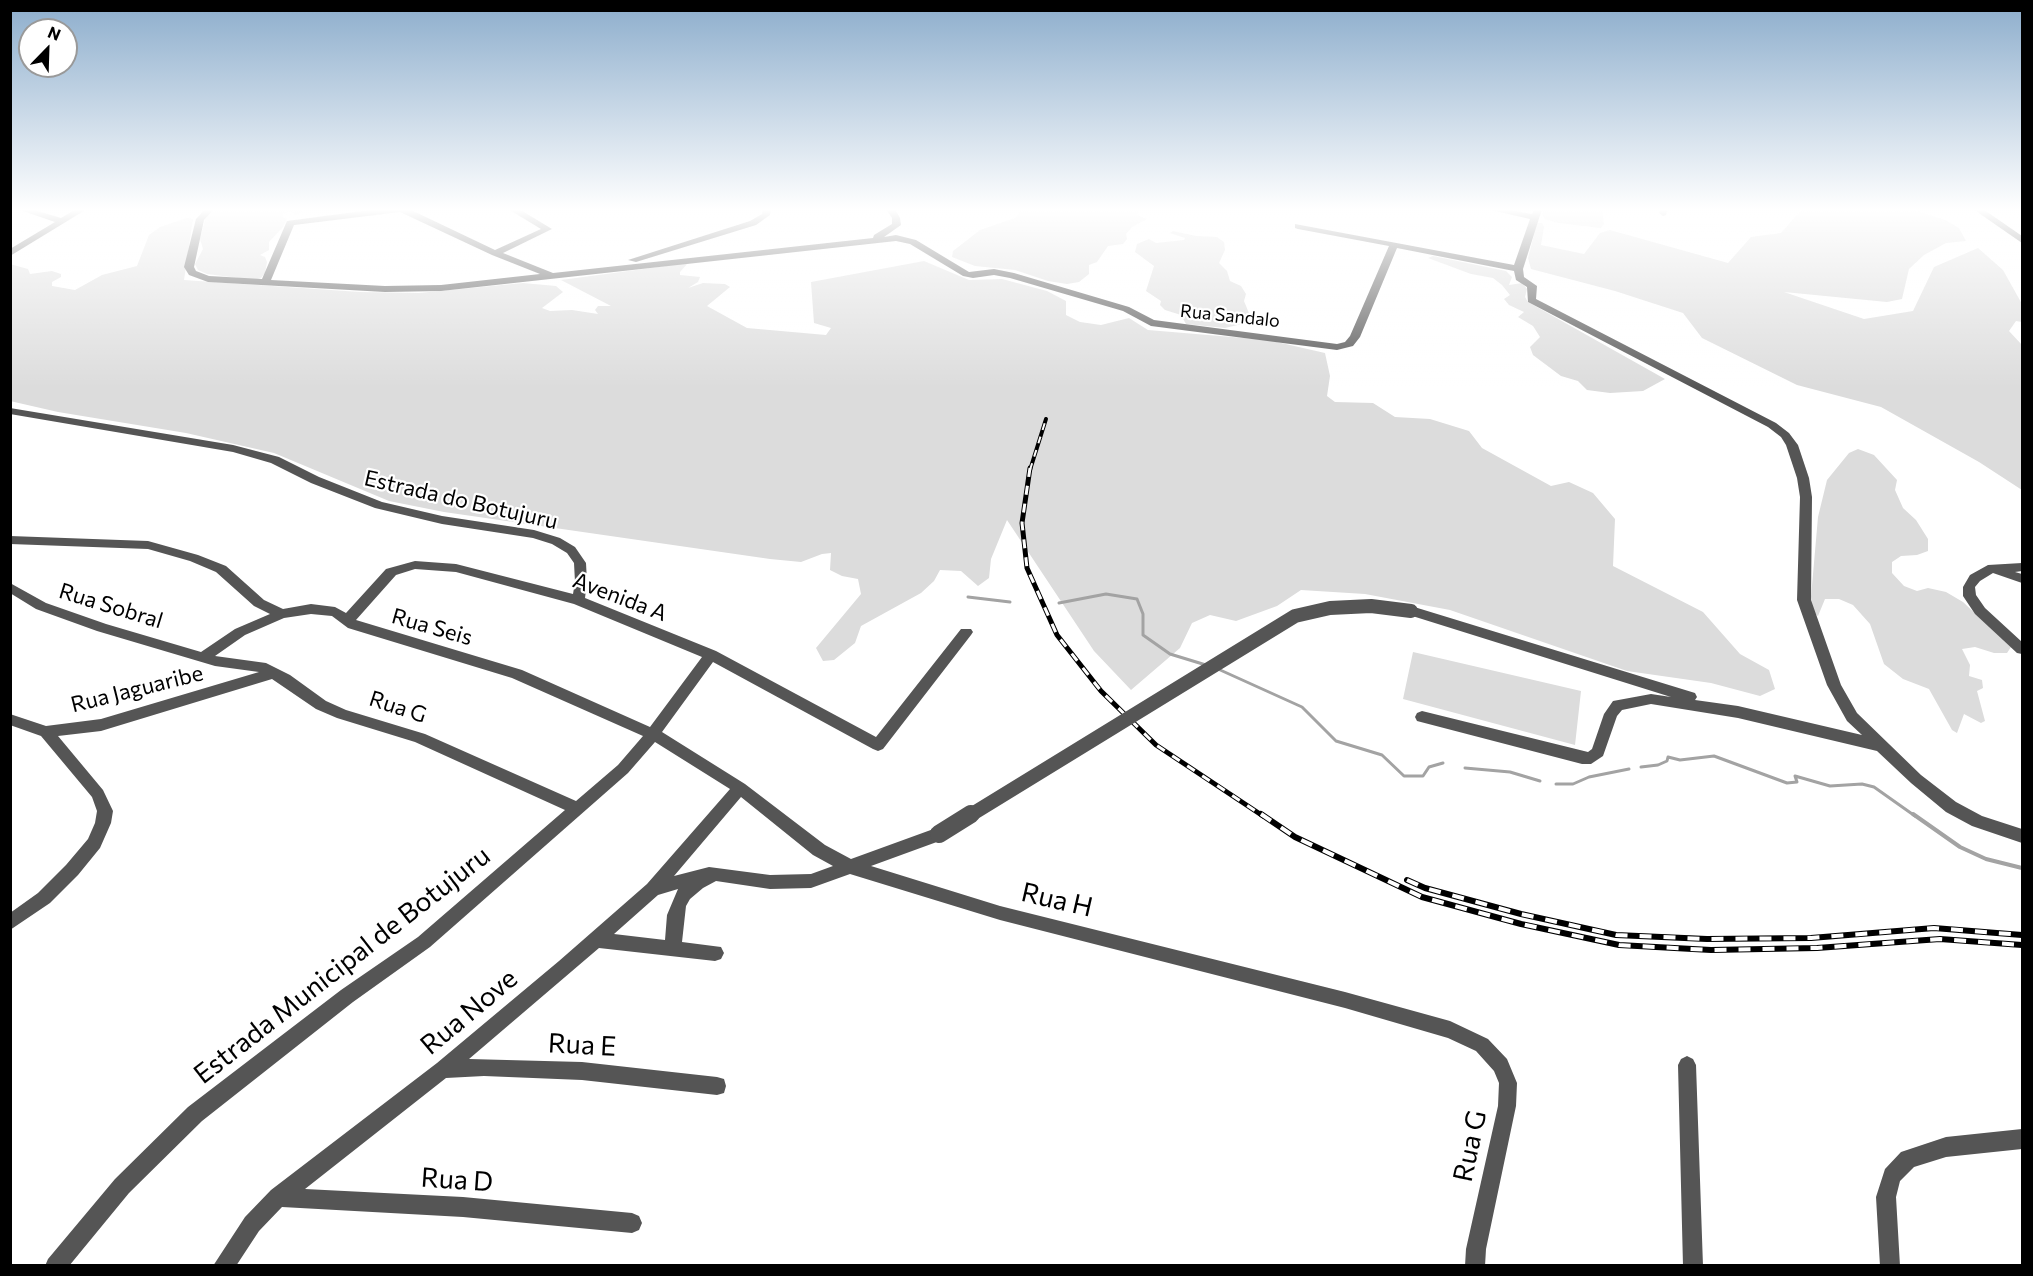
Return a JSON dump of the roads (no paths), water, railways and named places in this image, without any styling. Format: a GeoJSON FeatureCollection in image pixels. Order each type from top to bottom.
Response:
{"type":"FeatureCollection","features":[{"type":"Feature","properties":{"kind":"street","name":"Rua Sandalo"},"geometry":{"type":"LineString","coordinates":[[192,269],[192,273],[208,279],[416,290],[619,269]]}},
{"type":"Feature","properties":{"kind":"street"},"geometry":{"type":"LineString","coordinates":[[265,283],[271,269]]}},
{"type":"Feature","properties":{"kind":"street"},"geometry":{"type":"LineString","coordinates":[[534,269],[555,277]]}},
{"type":"Feature","properties":{"kind":"street"},"geometry":{"type":"LineString","coordinates":[[597,271],[605,269]]}},
{"type":"Feature","properties":{"kind":"street","name":"Rua Sandalo"},"geometry":{"type":"LineString","coordinates":[[958,269],[966,273],[1011,275],[1126,309],[1151,323],[1337,346],[1349,344],[1355,337],[1384,269]]}},
{"type":"Feature","properties":{"kind":"street"},"geometry":{"type":"LineString","coordinates":[[1518,269],[1519,278],[1532,286],[1530,297],[1536,304],[1772,426],[1785,435],[1792,445],[1803,478],[1806,497],[1804,600],[1834,685],[1852,717],[1878,745],[1951,807],[1977,821],[2022,836]]}},
{"type":"Feature","properties":{"kind":"street","name":"Estrada do Botujuru"},"geometry":{"type":"LineString","coordinates":[[10,411],[233,449],[275,460],[315,480],[379,505],[442,520],[534,534],[556,541],[572,550],[580,563],[581,582],[578,600]]}},
{"type":"Feature","properties":{"kind":"street"},"geometry":{"type":"LineString","coordinates":[[10,540],[148,545],[194,558],[221,569],[259,603],[282,614]]}},
{"type":"Feature","properties":{"kind":"street","name":"Avenida A"},"geometry":{"type":"LineString","coordinates":[[347,621],[391,572],[415,565],[456,568],[578,600],[711,655],[878,745],[966,632]]}},
{"type":"Feature","properties":{"kind":"street"},"geometry":{"type":"LineString","coordinates":[[2021,647],[1980,611],[1970,596],[1969,587],[1975,578],[1992,568],[2022,567]]}},
{"type":"Feature","properties":{"kind":"street"},"geometry":{"type":"LineString","coordinates":[[1992,568],[2022,579]]}},
{"type":"Feature","properties":{"kind":"street","name":"Rua Sobral"},"geometry":{"type":"LineString","coordinates":[[10,587],[41,606],[102,628],[203,657]]}},
{"type":"Feature","properties":{"kind":"street"},"geometry":{"type":"LineString","coordinates":[[653,889],[689,877],[717,874],[792,883],[811,881],[939,834],[1295,616],[1330,608],[1371,606],[1411,611],[1738,712],[1878,745]]}},
{"type":"Feature","properties":{"kind":"street","name":"Rua Seis"},"geometry":{"type":"LineString","coordinates":[[203,657],[240,632],[282,614],[325,610],[335,612],[347,621],[365,629],[517,674],[652,734]]}},
{"type":"Feature","properties":{"kind":"street","name":"Estrada Municipal de Botujuru"},"geometry":{"type":"LineString","coordinates":[[55,1266],[122,1186],[195,1114],[347,996],[424,942],[622,769],[652,734],[711,655]]}},
{"type":"Feature","properties":{"kind":"street","name":"Rua G"},"geometry":{"type":"LineString","coordinates":[[203,657],[215,661],[261,667],[274,673],[321,705],[342,714],[420,738],[578,809]]}},
{"type":"Feature","properties":{"kind":"street","name":"Rua Jaguaribe"},"geometry":{"type":"LineString","coordinates":[[10,719],[46,732],[101,725],[274,673]]}},
{"type":"Feature","properties":{"kind":"street"},"geometry":{"type":"LineString","coordinates":[[1422,717],[1582,758],[1591,758],[1598,752],[1611,714],[1618,705],[1652,699],[1738,712]]}},
{"type":"Feature","properties":{"kind":"street"},"geometry":{"type":"LineString","coordinates":[[10,922],[44,898],[72,870],[94,843],[103,824],[105,811],[98,794],[46,732]]}},
{"type":"Feature","properties":{"kind":"street","name":"Rua H"},"geometry":{"type":"LineString","coordinates":[[652,734],[740,788],[819,850],[848,867],[1000,913],[1345,1000],[1450,1030],[1482,1045]]}},
{"type":"Feature","properties":{"kind":"street","name":"Rua Nove"},"geometry":{"type":"LineString","coordinates":[[223,1266],[252,1224],[278,1197],[443,1069],[597,940],[653,889],[740,788]]}},
{"type":"Feature","properties":{"kind":"street"},"geometry":{"type":"LineString","coordinates":[[674,948],[675,915],[684,894],[697,883],[717,874]]}},
{"type":"Feature","properties":{"kind":"street"},"geometry":{"type":"LineString","coordinates":[[597,940],[715,953]]}},
{"type":"Feature","properties":{"kind":"street","name":"Rua G"},"geometry":{"type":"LineString","coordinates":[[1475,1266],[1476,1250],[1507,1106],[1508,1083],[1502,1065],[1482,1045]]}},
{"type":"Feature","properties":{"kind":"street"},"geometry":{"type":"LineString","coordinates":[[1687,1065],[1693,1266]]}},
{"type":"Feature","properties":{"kind":"street","name":"Rua E"},"geometry":{"type":"LineString","coordinates":[[443,1069],[484,1067],[582,1071],[717,1086]]}},
{"type":"Feature","properties":{"kind":"street"},"geometry":{"type":"LineString","coordinates":[[1890,1266],[1886,1197],[1892,1176],[1908,1160],[1946,1147],[2022,1139]]}},
{"type":"Feature","properties":{"kind":"street","name":"Rua D"},"geometry":{"type":"LineString","coordinates":[[278,1197],[474,1208],[632,1222]]}},
{"type":"Feature","properties":{"kind":"waterway"},"geometry":{"type":"LineString","coordinates":[[1059,603],[1106,594],[1137,599],[1143,614],[1143,635],[1170,654],[1206,665]]}},
{"type":"Feature","properties":{"kind":"waterway"},"geometry":{"type":"LineString","coordinates":[[968,597],[1010,602]]}},
{"type":"Feature","properties":{"kind":"waterway"},"geometry":{"type":"LineString","coordinates":[[1218,669],[1302,707],[1336,741],[1382,755],[1404,776],[1423,776],[1429,767],[1443,763]]}},
{"type":"Feature","properties":{"kind":"waterway"},"geometry":{"type":"LineString","coordinates":[[1641,767],[1658,765],[1667,761],[1668,757],[1680,760],[1714,756],[1787,783],[1797,782],[1795,776],[1830,786],[1862,784],[1874,787],[1915,816]]}},
{"type":"Feature","properties":{"kind":"waterway"},"geometry":{"type":"LineString","coordinates":[[1465,768],[1510,772],[1540,781]]}},
{"type":"Feature","properties":{"kind":"waterway"},"geometry":{"type":"LineString","coordinates":[[1556,784],[1573,784],[1589,777],[1629,769]]}},
{"type":"Feature","properties":{"kind":"waterway"},"geometry":{"type":"LineString","coordinates":[[1913,814],[1960,847],[1986,859],[2022,868]]}},
{"type":"Feature","properties":{"kind":"railway"},"geometry":{"type":"LineString","coordinates":[[1030,470],[1046,419]]}},
{"type":"Feature","properties":{"kind":"railway"},"geometry":{"type":"LineString","coordinates":[[1030,468],[1022,523],[1027,568],[1057,635],[1101,691],[1156,745],[1263,816]]}},
{"type":"Feature","properties":{"kind":"railway"},"geometry":{"type":"LineString","coordinates":[[1261,814],[1295,837],[1422,897],[1521,924],[1619,945],[1711,950],[1817,948],[1940,939],[2022,945]]}},
{"type":"Feature","properties":{"kind":"railway"},"geometry":{"type":"LineString","coordinates":[[1407,880],[1425,888],[1521,914],[1616,935],[1707,939],[1811,938],[1934,928],[2022,935]]}}]}
